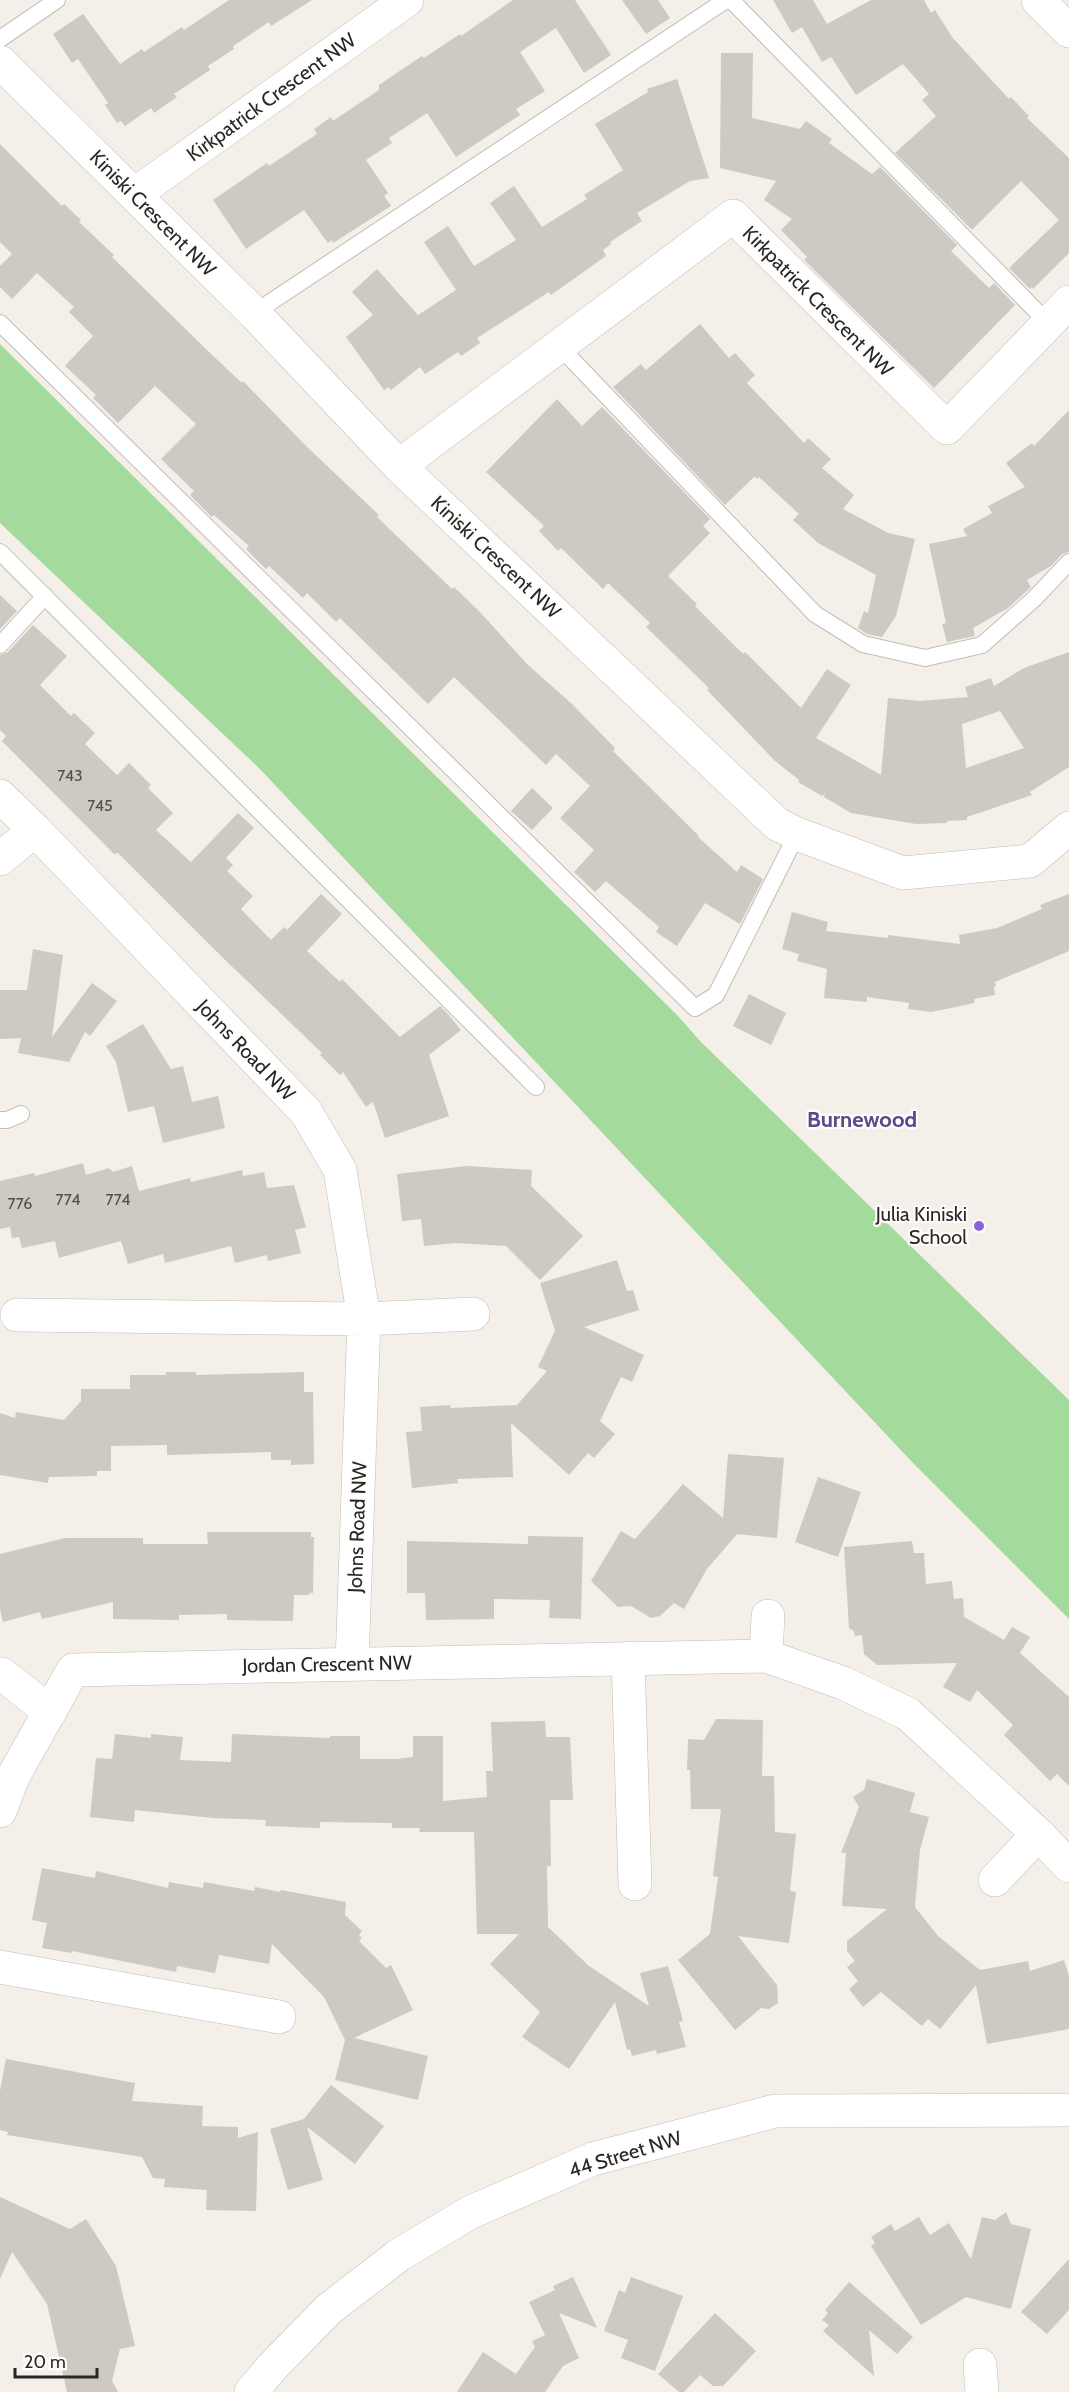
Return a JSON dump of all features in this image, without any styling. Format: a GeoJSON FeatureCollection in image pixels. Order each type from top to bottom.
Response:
{"type":"FeatureCollection","features":[{"type":"Feature","properties":{"kind":"street","name":"Kirkpatrick Crescent NW"},"geometry":{"type":"LineString","coordinates":[[135,194],[407,0]]}},
{"type":"Feature","properties":{"kind":"street"},"geometry":{"type":"LineString","coordinates":[[1038,0],[1069,31]]}},
{"type":"Feature","properties":{"kind":"street","name":"Kiniski Crescent NW"},"geometry":{"type":"LineString","coordinates":[[0,62],[254,313],[399,466],[777,824],[797,834],[903,873],[1030,861],[1069,828]]}},
{"type":"Feature","properties":{"kind":"street","name":"Kirkpatrick Crescent NW"},"geometry":{"type":"LineString","coordinates":[[399,466],[733,216],[947,428],[1058,312]]}},
{"type":"Feature","properties":{"kind":"street","name":"Johns Road NW"},"geometry":{"type":"LineString","coordinates":[[0,796],[306,1112],[340,1170],[364,1319],[352,1664]]}},
{"type":"Feature","properties":{"kind":"street"},"geometry":{"type":"LineString","coordinates":[[0,859],[35,830]]}},
{"type":"Feature","properties":{"kind":"street"},"geometry":{"type":"LineString","coordinates":[[17,1315],[364,1319],[473,1314]]}},
{"type":"Feature","properties":{"kind":"street"},"geometry":{"type":"LineString","coordinates":[[766,1656],[768,1616]]}},
{"type":"Feature","properties":{"kind":"street","name":"Jordan Crescent NW"},"geometry":{"type":"LineString","coordinates":[[0,1811],[14,1775],[73,1670],[766,1656],[843,1683],[908,1714],[1038,1834],[1069,1866]]}},
{"type":"Feature","properties":{"kind":"street"},"geometry":{"type":"LineString","coordinates":[[628,1658],[635,1884]]}},
{"type":"Feature","properties":{"kind":"street"},"geometry":{"type":"LineString","coordinates":[[2,1674],[50,1712]]}},
{"type":"Feature","properties":{"kind":"street"},"geometry":{"type":"LineString","coordinates":[[995,1880],[1038,1834]]}},
{"type":"Feature","properties":{"kind":"street"},"geometry":{"type":"LineString","coordinates":[[0,1967],[279,2017]]}},
{"type":"Feature","properties":{"kind":"street","name":"44 Street NW"},"geometry":{"type":"LineString","coordinates":[[251,2392],[329,2309],[399,2255],[471,2212],[593,2159],[775,2111],[1069,2109]]}},
{"type":"Feature","properties":{"kind":"lane"},"geometry":{"type":"LineString","coordinates":[[0,39],[57,0]]}},
{"type":"Feature","properties":{"kind":"lane"},"geometry":{"type":"LineString","coordinates":[[254,313],[726,0]]}},
{"type":"Feature","properties":{"kind":"lane"},"geometry":{"type":"LineString","coordinates":[[731,0],[1058,312]]}},
{"type":"Feature","properties":{"kind":"lane"},"geometry":{"type":"LineString","coordinates":[[0,323],[695,1008],[716,995],[797,834]]}},
{"type":"Feature","properties":{"kind":"lane"},"geometry":{"type":"LineString","coordinates":[[559,346],[815,614],[863,644],[925,658],[982,645],[1034,599],[1069,562]]}},
{"type":"Feature","properties":{"kind":"lane"},"geometry":{"type":"LineString","coordinates":[[0,552],[536,1087]]}},
{"type":"Feature","properties":{"kind":"lane"},"geometry":{"type":"LineString","coordinates":[[0,645],[45,596]]}},
{"type":"Feature","properties":{"kind":"lane"},"geometry":{"type":"LineString","coordinates":[[0,1120],[7,1120],[21,1114]]}},
{"type":"Feature","properties":{"kind":"green space"},"geometry":{"type":"Polygon","coordinates":[[[0,344],[677,1015],[701,1042],[1069,1400],[1069,1619],[913,1463],[259,768],[0,523],[0,344]]]}},
{"type":"Feature","properties":{"kind":"building"},"geometry":{"type":"Polygon","coordinates":[[[229,0],[312,0],[271,26],[269,22],[233,46],[234,49],[208,66],[210,70],[174,94],[177,97],[154,113],[151,108],[125,126],[121,121],[117,123],[105,105],[108,103],[78,59],[72,63],[53,34],[83,14],[120,64],[142,49],[144,52],[182,27],[184,30],[229,0]]]}},
{"type":"Feature","properties":{"kind":"building"},"geometry":{"type":"Polygon","coordinates":[[[513,0],[575,0],[611,55],[584,73],[556,28],[520,52],[545,91],[516,109],[520,115],[456,157],[427,113],[389,138],[392,143],[366,160],[388,193],[384,196],[391,206],[333,243],[332,240],[328,243],[304,210],[246,249],[213,200],[267,163],[269,166],[317,134],[314,129],[331,117],[333,121],[379,90],[379,85],[422,56],[424,58],[460,34],[461,36],[513,0]]]}},
{"type":"Feature","properties":{"kind":"building"},"geometry":{"type":"Polygon","coordinates":[[[622,0],[658,0],[670,18],[646,34],[622,0]]]}},
{"type":"Feature","properties":{"kind":"building"},"geometry":{"type":"Polygon","coordinates":[[[773,0],[813,0],[827,24],[871,0],[924,0],[931,13],[935,10],[952,37],[984,72],[1069,158],[1069,253],[1033,289],[1032,287],[1030,289],[1009,268],[1059,220],[1021,181],[972,230],[895,153],[936,116],[922,100],[929,94],[903,64],[856,95],[831,57],[822,62],[802,27],[792,33],[773,0]]]}},
{"type":"Feature","properties":{"kind":"building"},"geometry":{"type":"Polygon","coordinates":[[[721,53],[753,53],[752,118],[800,129],[806,121],[832,139],[829,143],[872,174],[880,167],[957,245],[951,251],[989,288],[994,283],[1015,305],[934,388],[804,260],[807,257],[781,230],[792,219],[764,200],[776,181],[720,168],[721,53]]]}},
{"type":"Feature","properties":{"kind":"building"},"geometry":{"type":"Polygon","coordinates":[[[677,79],[709,178],[690,181],[637,213],[642,221],[610,242],[611,244],[603,250],[606,256],[551,295],[549,292],[477,338],[480,343],[461,356],[458,352],[425,374],[420,367],[391,390],[388,387],[384,390],[346,337],[373,315],[352,292],[377,269],[418,315],[456,290],[424,242],[448,226],[474,266],[516,240],[490,203],[514,186],[542,227],[587,199],[584,195],[623,170],[595,124],[648,92],[647,89],[677,79]]]}},
{"type":"Feature","properties":{"kind":"building"},"geometry":{"type":"Polygon","coordinates":[[[0,144],[62,206],[64,204],[81,220],[79,222],[114,255],[112,257],[210,353],[242,383],[243,381],[305,445],[379,515],[377,517],[452,589],[454,587],[480,612],[527,664],[572,704],[615,748],[613,751],[698,837],[737,872],[741,865],[763,879],[740,924],[705,903],[677,946],[656,932],[659,927],[606,881],[595,892],[574,872],[594,850],[560,818],[590,786],[556,754],[546,765],[454,677],[428,704],[340,618],[336,622],[307,593],[303,598],[269,566],[266,569],[246,549],[249,546],[214,515],[212,517],[190,495],[194,491],[161,459],[196,424],[155,386],[118,423],[93,398],[96,395],[65,366],[93,336],[69,312],[74,307],[37,273],[12,299],[0,287],[0,266],[12,254],[0,242],[0,144]]]}},
{"type":"Feature","properties":{"kind":"building"},"geometry":{"type":"Polygon","coordinates":[[[700,324],[729,358],[735,353],[755,375],[747,383],[804,443],[808,438],[831,459],[822,468],[854,495],[843,509],[888,533],[915,539],[896,616],[882,637],[867,634],[858,628],[864,611],[868,613],[876,575],[818,543],[793,520],[799,514],[759,477],[757,479],[755,476],[725,505],[613,387],[641,364],[646,370],[700,324]]]}},
{"type":"Feature","properties":{"kind":"building"},"geometry":{"type":"Polygon","coordinates":[[[557,399],[582,426],[602,407],[710,519],[703,526],[710,533],[668,576],[743,654],[745,652],[801,708],[827,669],[851,685],[816,738],[881,775],[888,698],[921,701],[968,697],[965,687],[991,678],[994,686],[1024,668],[1069,652],[1069,767],[1030,792],[1032,795],[967,817],[967,820],[916,824],[851,813],[824,797],[825,793],[822,796],[798,782],[799,780],[775,761],[707,690],[709,688],[646,627],[650,623],[608,583],[603,589],[561,548],[558,551],[539,531],[544,526],[486,472],[557,399]],[[1000,711],[962,724],[966,768],[1024,748],[1000,711]]]}},
{"type":"Feature","properties":{"kind":"building"},"geometry":{"type":"Polygon","coordinates":[[[1069,410],[1069,552],[1062,554],[1051,566],[1027,580],[1031,587],[1008,608],[973,628],[975,636],[947,642],[942,624],[946,623],[929,544],[967,536],[963,529],[992,513],[988,506],[1025,487],[1006,463],[1032,443],[1034,446],[1069,410]]]}},
{"type":"Feature","properties":{"kind":"building"},"geometry":{"type":"Polygon","coordinates":[[[0,595],[17,611],[0,629],[0,595]]]}},
{"type":"Feature","properties":{"kind":"building"},"geometry":{"type":"Polygon","coordinates":[[[33,625],[67,656],[40,685],[71,716],[74,713],[95,733],[85,744],[117,775],[129,763],[151,785],[148,788],[173,813],[156,830],[191,862],[238,813],[254,828],[226,858],[233,865],[227,871],[253,896],[241,909],[271,940],[284,927],[287,930],[321,894],[342,914],[307,951],[340,982],[342,979],[400,1037],[440,1006],[448,1014],[461,1030],[429,1055],[449,1116],[385,1138],[373,1102],[366,1107],[343,1072],[340,1075],[320,1055],[322,1053],[118,853],[114,854],[2,741],[6,736],[0,730],[0,655],[8,652],[33,625]]]}},
{"type":"Feature","properties":{"kind":"building"},"geometry":{"type":"Polygon","coordinates":[[[532,788],[553,808],[532,830],[511,811],[532,788]]]}},
{"type":"Feature","properties":{"kind":"building"},"geometry":{"type":"Polygon","coordinates":[[[1069,894],[1069,951],[995,982],[995,995],[974,999],[975,1003],[931,1012],[908,1009],[909,1003],[867,997],[867,1002],[824,998],[827,969],[797,961],[799,954],[782,949],[792,912],[828,922],[826,931],[888,938],[888,935],[960,944],[959,935],[997,928],[1042,909],[1040,905],[1069,894]]]}},
{"type":"Feature","properties":{"kind":"building"},"geometry":{"type":"Polygon","coordinates":[[[33,949],[63,955],[52,1037],[92,983],[117,1001],[90,1036],[85,1032],[69,1062],[18,1053],[21,1038],[0,1039],[0,990],[27,990],[33,949]]]}},
{"type":"Feature","properties":{"kind":"building"},"geometry":{"type":"Polygon","coordinates":[[[749,994],[786,1013],[771,1045],[733,1026],[749,994]]]}},
{"type":"Feature","properties":{"kind":"building"},"geometry":{"type":"Polygon","coordinates":[[[143,1024],[171,1069],[183,1066],[192,1102],[218,1096],[225,1128],[163,1143],[154,1106],[128,1112],[116,1062],[106,1046],[143,1024]]]}},
{"type":"Feature","properties":{"kind":"building"},"geometry":{"type":"Polygon","coordinates":[[[83,1163],[86,1175],[109,1168],[113,1172],[132,1166],[139,1191],[190,1178],[191,1182],[242,1170],[243,1176],[264,1172],[267,1188],[294,1185],[306,1227],[295,1230],[301,1253],[268,1261],[267,1255],[235,1263],[231,1246],[165,1263],[163,1254],[128,1264],[121,1241],[59,1258],[55,1241],[22,1248],[19,1237],[12,1238],[10,1227],[0,1229],[0,1181],[34,1173],[35,1176],[83,1163]]]}},
{"type":"Feature","properties":{"kind":"building"},"geometry":{"type":"Polygon","coordinates":[[[467,1166],[532,1170],[531,1186],[583,1236],[540,1280],[506,1246],[456,1243],[424,1246],[421,1219],[402,1221],[397,1174],[467,1166]]]}},
{"type":"Feature","properties":{"kind":"building"},"geometry":{"type":"Polygon","coordinates":[[[617,1260],[627,1291],[633,1290],[639,1310],[584,1327],[644,1355],[632,1382],[621,1377],[600,1421],[615,1434],[594,1458],[588,1453],[569,1475],[511,1423],[513,1477],[457,1479],[458,1483],[412,1488],[406,1432],[422,1431],[420,1407],[517,1405],[547,1371],[538,1367],[555,1331],[540,1283],[617,1260]]]}},
{"type":"Feature","properties":{"kind":"building"},"geometry":{"type":"Polygon","coordinates":[[[166,1372],[196,1372],[196,1375],[304,1372],[304,1392],[313,1392],[314,1464],[291,1465],[291,1460],[271,1460],[271,1452],[167,1455],[167,1445],[111,1446],[111,1471],[97,1471],[97,1476],[49,1477],[48,1483],[0,1475],[0,1413],[15,1418],[16,1412],[64,1420],[81,1401],[81,1389],[130,1389],[130,1375],[166,1375],[166,1372]]]}},
{"type":"Feature","properties":{"kind":"building"},"geometry":{"type":"Polygon","coordinates":[[[728,1454],[784,1458],[777,1538],[737,1534],[707,1569],[684,1609],[674,1603],[660,1616],[651,1618],[631,1606],[618,1607],[591,1581],[621,1531],[635,1539],[683,1484],[723,1518],[728,1454]]]}},
{"type":"Feature","properties":{"kind":"building"},"geometry":{"type":"Polygon","coordinates":[[[818,1477],[861,1492],[838,1557],[795,1542],[818,1477]]]}},
{"type":"Feature","properties":{"kind":"building"},"geometry":{"type":"Polygon","coordinates":[[[207,1532],[311,1532],[311,1537],[314,1537],[313,1593],[294,1595],[293,1621],[227,1620],[227,1614],[179,1615],[179,1620],[113,1619],[113,1602],[42,1619],[40,1612],[3,1622],[0,1609],[0,1554],[65,1538],[143,1538],[143,1544],[208,1544],[207,1532]]]}},
{"type":"Feature","properties":{"kind":"building"},"geometry":{"type":"Polygon","coordinates":[[[528,1536],[583,1537],[581,1619],[549,1618],[550,1600],[494,1599],[494,1619],[426,1620],[425,1593],[407,1593],[407,1541],[528,1544],[528,1536]]]}},
{"type":"Feature","properties":{"kind":"building"},"geometry":{"type":"Polygon","coordinates":[[[912,1541],[914,1553],[924,1553],[926,1584],[952,1581],[954,1599],[963,1598],[964,1617],[1004,1640],[1012,1627],[1030,1637],[1020,1653],[1069,1697],[1069,1786],[1057,1774],[1050,1781],[1004,1735],[1013,1725],[977,1690],[970,1702],[943,1687],[957,1663],[877,1665],[864,1654],[862,1635],[855,1636],[854,1631],[849,1628],[844,1547],[912,1541]]]}},
{"type":"Feature","properties":{"kind":"building"},"geometry":{"type":"Polygon","coordinates":[[[716,1719],[763,1720],[762,1776],[774,1776],[775,1832],[796,1834],[790,1891],[796,1892],[789,1943],[738,1936],[777,1985],[778,2003],[769,2009],[761,2008],[735,2030],[678,1960],[710,1934],[718,1877],[713,1876],[721,1809],[691,1809],[690,1770],[687,1770],[688,1739],[704,1740],[716,1719]]]}},
{"type":"Feature","properties":{"kind":"building"},"geometry":{"type":"Polygon","coordinates":[[[545,1721],[546,1737],[570,1737],[573,1800],[550,1800],[551,1866],[547,1866],[548,1927],[589,1966],[649,2006],[640,1973],[668,1966],[683,2021],[679,2022],[686,2047],[657,2054],[656,2050],[632,2056],[630,2049],[627,2050],[615,2002],[569,2069],[522,2037],[540,2012],[490,1964],[519,1934],[477,1934],[474,1832],[419,1832],[420,1828],[392,1828],[392,1823],[320,1822],[320,1828],[265,1826],[266,1820],[213,1818],[135,1810],[134,1822],[90,1817],[96,1758],[112,1759],[115,1734],[151,1738],[151,1734],[183,1737],[180,1760],[231,1762],[232,1734],[330,1738],[330,1736],[360,1736],[360,1759],[413,1757],[413,1736],[443,1736],[443,1801],[487,1797],[486,1771],[493,1771],[491,1722],[545,1721]]]}},
{"type":"Feature","properties":{"kind":"building"},"geometry":{"type":"Polygon","coordinates":[[[867,1779],[915,1793],[910,1812],[929,1817],[920,1850],[915,1907],[938,1936],[980,1970],[1028,1961],[1030,1971],[1064,1960],[1069,1976],[1069,2029],[987,2044],[976,1985],[940,2029],[928,2019],[922,2026],[881,1992],[863,2007],[849,1989],[858,1981],[847,1967],[855,1961],[847,1951],[847,1941],[887,1909],[842,1906],[846,1853],[841,1853],[859,1807],[853,1797],[864,1790],[867,1779]]]}},
{"type":"Feature","properties":{"kind":"building"},"geometry":{"type":"Polygon","coordinates":[[[42,1868],[95,1878],[96,1871],[168,1888],[169,1882],[203,1888],[204,1882],[254,1891],[255,1887],[280,1892],[281,1890],[346,1902],[345,1915],[362,1931],[359,1935],[362,1938],[359,1941],[386,1968],[391,1965],[413,2010],[354,2038],[428,2056],[418,2100],[335,2080],[345,2040],[324,1997],[272,1944],[269,1964],[219,1955],[215,1973],[177,1966],[176,1972],[72,1951],[71,1953],[42,1948],[47,1923],[32,1920],[42,1868]]]}},
{"type":"Feature","properties":{"kind":"building"},"geometry":{"type":"Polygon","coordinates":[[[6,2059],[135,2083],[132,2101],[203,2106],[202,2126],[238,2127],[238,2138],[258,2132],[256,2211],[206,2210],[207,2190],[164,2187],[165,2179],[153,2178],[142,2157],[7,2135],[8,2132],[0,2130],[0,2091],[6,2059]]]}},
{"type":"Feature","properties":{"kind":"building"},"geometry":{"type":"Polygon","coordinates":[[[331,2085],[384,2126],[355,2164],[307,2127],[323,2180],[288,2190],[270,2129],[304,2119],[331,2085]]]}},
{"type":"Feature","properties":{"kind":"building"},"geometry":{"type":"Polygon","coordinates":[[[0,2197],[70,2229],[86,2219],[116,2266],[135,2346],[120,2349],[112,2381],[118,2392],[67,2392],[47,2304],[12,2252],[0,2279],[0,2197]]]}},
{"type":"Feature","properties":{"kind":"building"},"geometry":{"type":"Polygon","coordinates":[[[1006,2212],[1011,2224],[1031,2229],[1011,2309],[966,2297],[921,2325],[871,2246],[875,2243],[871,2237],[891,2224],[895,2231],[919,2217],[930,2235],[949,2223],[971,2259],[982,2217],[995,2220],[1006,2212]]]}},
{"type":"Feature","properties":{"kind":"building"},"geometry":{"type":"Polygon","coordinates":[[[1069,2259],[1069,2310],[1047,2334],[1021,2312],[1069,2259]]]}},
{"type":"Feature","properties":{"kind":"building"},"geometry":{"type":"Polygon","coordinates":[[[573,2277],[597,2328],[559,2313],[579,2358],[563,2366],[545,2392],[457,2392],[483,2352],[516,2374],[535,2347],[532,2341],[545,2335],[529,2302],[555,2290],[553,2286],[573,2277]]]}},
{"type":"Feature","properties":{"kind":"building"},"geometry":{"type":"Polygon","coordinates":[[[631,2277],[683,2296],[655,2371],[621,2358],[628,2340],[604,2331],[619,2290],[625,2293],[631,2277]]]}},
{"type":"Feature","properties":{"kind":"building"},"geometry":{"type":"Polygon","coordinates":[[[849,2282],[913,2337],[897,2354],[869,2330],[874,2376],[823,2331],[829,2325],[822,2320],[828,2313],[825,2310],[849,2282]]]}},
{"type":"Feature","properties":{"kind":"building"},"geometry":{"type":"Polygon","coordinates":[[[715,2313],[756,2351],[723,2386],[713,2386],[700,2375],[684,2392],[679,2392],[658,2374],[715,2313]]]}},
{"type":"Feature","properties":{"kind":"place","name":"Julia Kiniski School"},"geometry":{"type":"Point","coordinates":[979,1226]}},
{"type":"Feature","properties":{"kind":"district","name":"Burnewood"},"geometry":{"type":"Point","coordinates":[862,1119]}}]}
